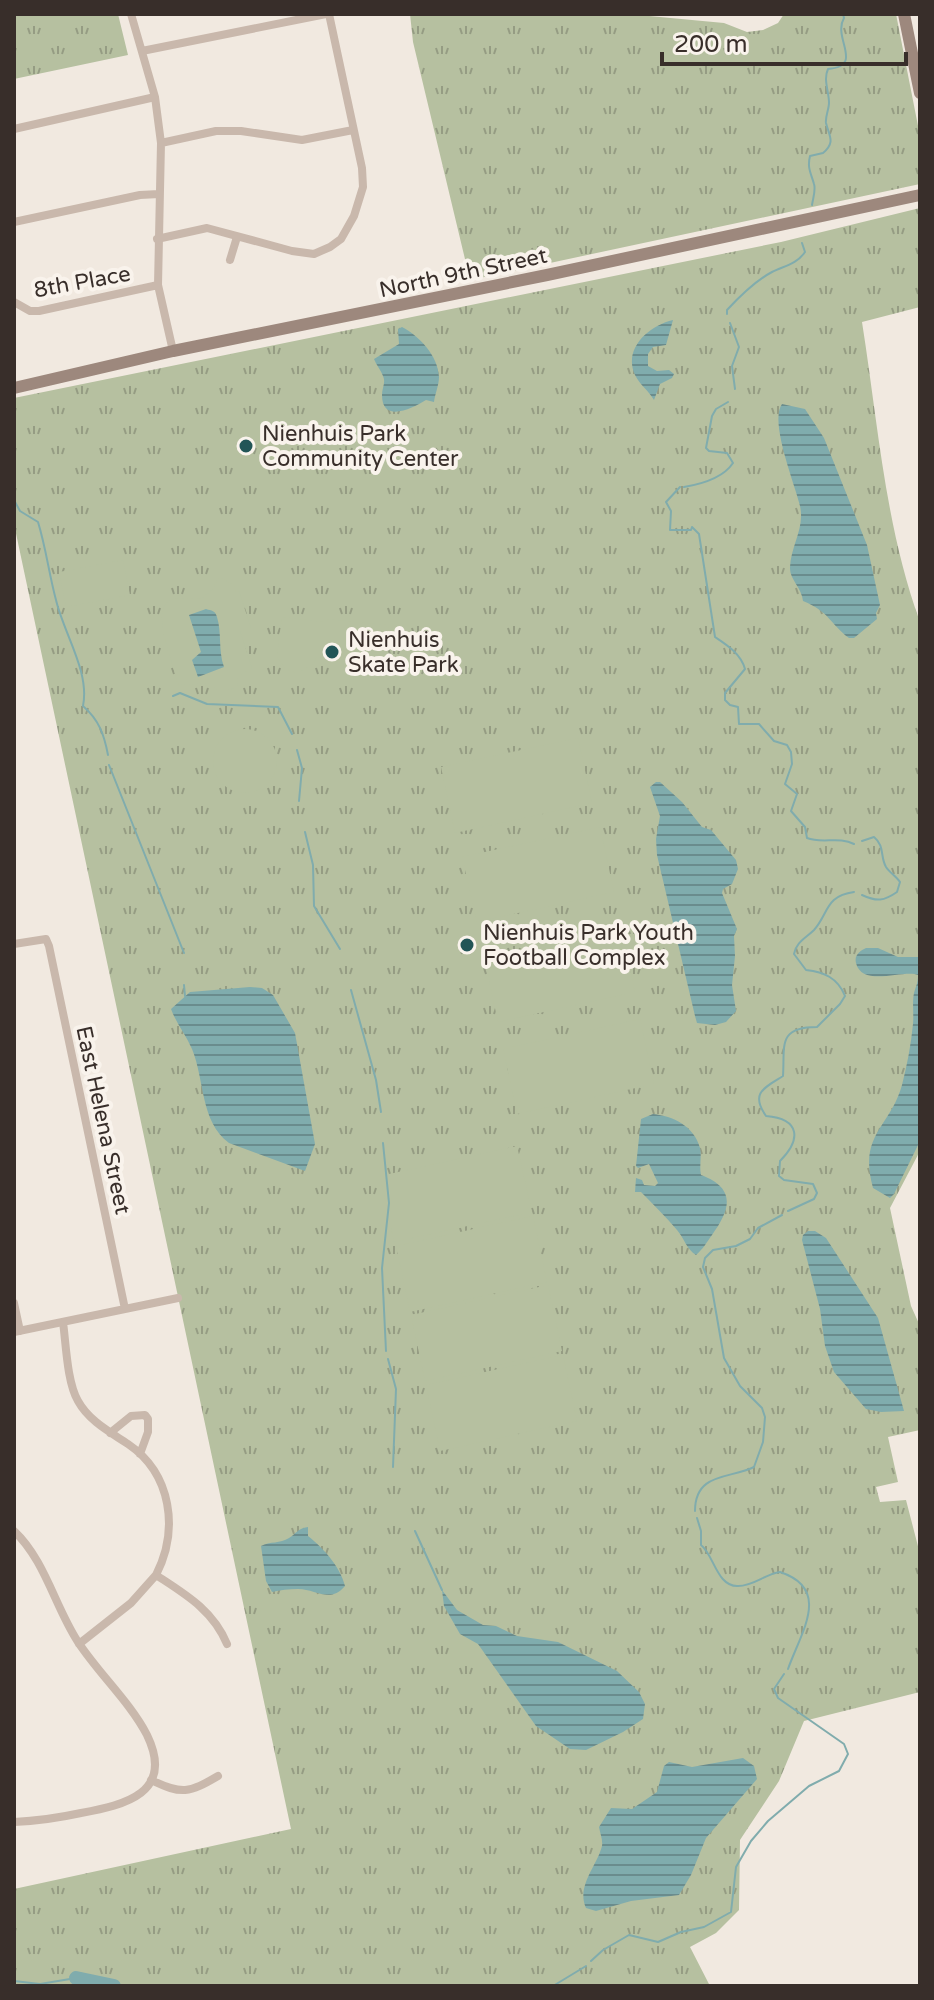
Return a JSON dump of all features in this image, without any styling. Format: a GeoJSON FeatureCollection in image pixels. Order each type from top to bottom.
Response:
{"type":"FeatureCollection","features":[{"type":"Feature","properties":{"kind":"main road"},"geometry":{"type":"LineString","coordinates":[[904,14],[920,93]]}},
{"type":"Feature","properties":{"kind":"main road","name":"North 9th Street"},"geometry":{"type":"LineString","coordinates":[[14,388],[173,351],[920,195]]}},
{"type":"Feature","properties":{"kind":"street"},"geometry":{"type":"LineString","coordinates":[[131,14],[155,97],[161,143],[158,285],[173,351]]}},
{"type":"Feature","properties":{"kind":"street"},"geometry":{"type":"LineString","coordinates":[[142,51],[328,14],[362,168],[363,187],[354,216],[341,239],[314,254],[207,228],[157,239]]}},
{"type":"Feature","properties":{"kind":"street"},"geometry":{"type":"LineString","coordinates":[[14,129],[155,97]]}},
{"type":"Feature","properties":{"kind":"street"},"geometry":{"type":"LineString","coordinates":[[161,143],[216,131],[241,131],[302,140],[353,130]]}},
{"type":"Feature","properties":{"kind":"street"},"geometry":{"type":"LineString","coordinates":[[14,222],[140,195],[159,194]]}},
{"type":"Feature","properties":{"kind":"street"},"geometry":{"type":"LineString","coordinates":[[230,260],[237,237]]}},
{"type":"Feature","properties":{"kind":"street","name":"8th Place"},"geometry":{"type":"LineString","coordinates":[[14,302],[30,311],[39,311],[158,285]]}},
{"type":"Feature","properties":{"kind":"street","name":"East Helena Street"},"geometry":{"type":"LineString","coordinates":[[14,944],[46,939],[125,1309]]}},
{"type":"Feature","properties":{"kind":"street"},"geometry":{"type":"LineString","coordinates":[[14,1303],[17,1332],[178,1298]]}},
{"type":"Feature","properties":{"kind":"street"},"geometry":{"type":"LineString","coordinates":[[63,1322],[77,1400],[91,1418],[150,1463],[163,1485],[170,1535],[165,1558],[156,1575],[131,1603],[79,1644]]}},
{"type":"Feature","properties":{"kind":"street"},"geometry":{"type":"LineString","coordinates":[[110,1433],[131,1416],[145,1415],[148,1432],[140,1454]]}},
{"type":"Feature","properties":{"kind":"street"},"geometry":{"type":"LineString","coordinates":[[14,1531],[38,1566],[63,1619],[79,1644],[145,1732],[155,1763],[151,1780],[143,1792],[129,1802],[38,1821],[14,1822]]}},
{"type":"Feature","properties":{"kind":"street"},"geometry":{"type":"LineString","coordinates":[[156,1575],[205,1610],[220,1626],[227,1644]]}},
{"type":"Feature","properties":{"kind":"street"},"geometry":{"type":"LineString","coordinates":[[151,1780],[187,1792],[218,1776]]}},
{"type":"Feature","properties":{"kind":"green space"},"geometry":{"type":"Polygon","coordinates":[[[14,14],[118,14],[128,55],[14,79],[14,14]]]}},
{"type":"Feature","properties":{"kind":"green space"},"geometry":{"type":"Polygon","coordinates":[[[410,14],[628,14],[724,23],[747,32],[763,30],[778,23],[784,14],[896,14],[920,136],[920,184],[470,280],[413,42],[410,14]]]}},
{"type":"Feature","properties":{"kind":"green space"},"geometry":{"type":"Polygon","coordinates":[[[920,208],[920,307],[862,322],[890,512],[920,622],[920,1151],[890,1208],[911,1306],[920,1326],[920,1430],[888,1437],[898,1482],[876,1487],[880,1502],[906,1500],[920,1554],[920,1692],[804,1721],[779,1781],[740,1840],[739,1910],[716,1933],[690,1947],[710,1986],[14,1986],[14,1889],[291,1829],[14,524],[14,398],[781,242],[920,208]]]}},
{"type":"Feature","properties":{"kind":"green space"},"geometry":{"type":"Polygon","coordinates":[[[123,560],[130,595],[66,607],[59,572],[123,560]]]}},
{"type":"Feature","properties":{"kind":"green space"},"geometry":{"type":"Polygon","coordinates":[[[219,577],[234,585],[236,592],[239,591],[251,628],[251,631],[240,631],[252,668],[237,677],[238,687],[223,695],[212,683],[177,683],[162,615],[171,600],[202,598],[212,590],[219,577]]]}},
{"type":"Feature","properties":{"kind":"green space","name":"Nienhuis Skate Park"},"geometry":{"type":"Polygon","coordinates":[[[282,617],[389,625],[382,679],[345,676],[337,660],[317,657],[313,664],[298,673],[285,669],[277,656],[282,617]]]}},
{"type":"Feature","properties":{"kind":"green space"},"geometry":{"type":"Polygon","coordinates":[[[245,729],[257,731],[268,738],[275,749],[275,773],[268,784],[257,791],[245,793],[233,791],[222,784],[215,773],[213,761],[215,749],[222,738],[233,731],[245,729]]]}},
{"type":"Feature","properties":{"kind":"green space"},"geometry":{"type":"Polygon","coordinates":[[[578,738],[592,803],[455,833],[441,767],[578,738]]]}},
{"type":"Feature","properties":{"kind":"green space"},"geometry":{"type":"Polygon","coordinates":[[[600,827],[614,892],[477,922],[462,857],[600,827]]]}},
{"type":"Feature","properties":{"kind":"green space"},"geometry":{"type":"Polygon","coordinates":[[[621,927],[635,992],[498,1022],[484,957],[621,927]]]}},
{"type":"Feature","properties":{"kind":"green space"},"geometry":{"type":"Polygon","coordinates":[[[640,1019],[654,1084],[517,1114],[503,1049],[640,1019]]]}},
{"type":"Feature","properties":{"kind":"green space"},"geometry":{"type":"Polygon","coordinates":[[[517,1146],[532,1212],[394,1242],[380,1176],[517,1146]]]}},
{"type":"Feature","properties":{"kind":"green space"},"geometry":{"type":"Polygon","coordinates":[[[533,1216],[547,1282],[410,1312],[396,1246],[533,1216]]]}},
{"type":"Feature","properties":{"kind":"green space"},"geometry":{"type":"Polygon","coordinates":[[[548,1285],[562,1351],[425,1381],[411,1315],[548,1285]]]}},
{"type":"Feature","properties":{"kind":"green space"},"geometry":{"type":"Polygon","coordinates":[[[563,1355],[577,1421],[440,1451],[426,1385],[563,1355]]]}},
{"type":"Feature","properties":{"kind":"water"},"geometry":{"type":"Polygon","coordinates":[[[673,320],[666,345],[653,347],[648,354],[648,366],[674,374],[660,384],[654,400],[635,375],[632,356],[647,333],[673,320]]]}},
{"type":"Feature","properties":{"kind":"water"},"geometry":{"type":"Polygon","coordinates":[[[402,327],[421,341],[431,354],[439,380],[434,402],[426,400],[406,410],[392,411],[383,404],[384,379],[374,359],[399,344],[398,329],[402,327]]]}},
{"type":"Feature","properties":{"kind":"water"},"geometry":{"type":"Polygon","coordinates":[[[782,404],[805,409],[824,438],[867,545],[880,605],[877,619],[854,638],[849,638],[824,614],[803,601],[791,576],[791,559],[801,514],[781,438],[779,413],[782,404]]]}},
{"type":"Feature","properties":{"kind":"water"},"geometry":{"type":"Polygon","coordinates":[[[206,609],[217,617],[224,667],[198,677],[192,660],[201,652],[189,615],[206,609]]]}},
{"type":"Feature","properties":{"kind":"water"},"geometry":{"type":"Polygon","coordinates":[[[660,782],[682,802],[702,827],[711,830],[736,860],[738,869],[732,884],[722,893],[737,929],[732,985],[736,1011],[726,1022],[715,1025],[697,1023],[695,1016],[657,855],[660,816],[650,787],[660,782]]]}},
{"type":"Feature","properties":{"kind":"water"},"geometry":{"type":"Polygon","coordinates":[[[866,948],[878,948],[898,957],[920,957],[920,1141],[890,1198],[873,1188],[870,1155],[877,1132],[897,1100],[902,1085],[911,1040],[913,997],[918,975],[866,975],[856,960],[866,948]]]}},
{"type":"Feature","properties":{"kind":"water"},"geometry":{"type":"Polygon","coordinates":[[[262,988],[273,995],[295,1033],[315,1144],[305,1171],[229,1143],[220,1134],[208,1112],[192,1049],[171,1009],[190,992],[262,988]]]}},
{"type":"Feature","properties":{"kind":"water"},"geometry":{"type":"Polygon","coordinates":[[[653,1114],[668,1117],[688,1128],[700,1148],[701,1175],[720,1186],[725,1193],[727,1200],[723,1216],[696,1255],[641,1192],[635,1192],[636,1178],[642,1180],[644,1185],[655,1186],[658,1183],[649,1164],[636,1166],[641,1119],[653,1114]]]}},
{"type":"Feature","properties":{"kind":"water"},"geometry":{"type":"Polygon","coordinates":[[[808,1231],[815,1231],[826,1238],[878,1318],[904,1411],[866,1409],[834,1372],[825,1346],[820,1309],[802,1240],[808,1231]]]}},
{"type":"Feature","properties":{"kind":"water"},"geometry":{"type":"Polygon","coordinates":[[[308,1527],[308,1536],[330,1558],[345,1586],[328,1595],[298,1589],[272,1592],[266,1581],[261,1546],[286,1540],[308,1527]]]}},
{"type":"Feature","properties":{"kind":"water"},"geometry":{"type":"Polygon","coordinates":[[[442,1590],[457,1610],[483,1625],[496,1626],[517,1636],[558,1642],[617,1671],[639,1692],[645,1704],[643,1719],[586,1750],[570,1749],[536,1726],[478,1644],[460,1634],[444,1606],[442,1590]]]}},
{"type":"Feature","properties":{"kind":"water"},"geometry":{"type":"Polygon","coordinates":[[[743,1758],[754,1766],[757,1779],[706,1838],[679,1895],[631,1901],[596,1911],[586,1908],[585,1884],[602,1846],[599,1827],[611,1808],[632,1809],[657,1792],[664,1766],[669,1762],[692,1767],[743,1758]]]}},
{"type":"Feature","properties":{"kind":"waterway"},"geometry":{"type":"LineString","coordinates":[[812,205],[815,189],[809,167],[810,156],[823,153],[830,142],[826,121],[829,103],[827,73],[828,69],[844,63],[846,57],[841,26],[843,14]]}},
{"type":"Feature","properties":{"kind":"waterway"},"geometry":{"type":"LineString","coordinates":[[727,314],[727,310],[754,284],[802,256],[805,252],[802,243]]}},
{"type":"Feature","properties":{"kind":"waterway"},"geometry":{"type":"LineString","coordinates":[[730,323],[739,347],[732,366],[735,389]]}},
{"type":"Feature","properties":{"kind":"waterway"},"geometry":{"type":"LineString","coordinates":[[684,487],[718,476],[733,463],[727,453],[706,448],[712,416],[716,409],[728,402]]}},
{"type":"Feature","properties":{"kind":"waterway"},"geometry":{"type":"LineString","coordinates":[[680,487],[666,502],[671,511],[670,530],[691,530],[692,527],[699,534],[715,637],[737,654],[745,669],[725,693],[725,700],[738,707],[739,724],[759,724],[774,741],[787,745],[792,764],[785,784],[797,794],[791,811],[805,827],[807,838],[854,844]]}},
{"type":"Feature","properties":{"kind":"waterway"},"geometry":{"type":"LineString","coordinates":[[14,500],[20,511],[38,522],[56,600],[80,666],[83,706],[100,728],[108,755]]}},
{"type":"Feature","properties":{"kind":"waterway"},"geometry":{"type":"LineString","coordinates":[[173,696],[180,693],[207,704],[278,707],[292,734]]}},
{"type":"Feature","properties":{"kind":"waterway"},"geometry":{"type":"LineString","coordinates":[[297,750],[302,768],[299,801]]}},
{"type":"Feature","properties":{"kind":"waterway"},"geometry":{"type":"LineString","coordinates":[[109,765],[184,953]]}},
{"type":"Feature","properties":{"kind":"waterway"},"geometry":{"type":"LineString","coordinates":[[305,832],[313,865],[314,906],[340,949]]}},
{"type":"Feature","properties":{"kind":"waterway"},"geometry":{"type":"LineString","coordinates":[[862,841],[874,837],[877,840],[886,867],[900,882],[897,892],[884,899],[876,900],[862,895]]}},
{"type":"Feature","properties":{"kind":"waterway"},"geometry":{"type":"LineString","coordinates":[[788,1211],[814,1199],[817,1193],[813,1184],[784,1180],[779,1176],[780,1161],[792,1146],[794,1132],[786,1121],[766,1116],[759,1096],[783,1076],[784,1047],[789,1035],[795,1030],[817,1027],[845,996],[834,980],[819,972],[806,970],[794,954],[833,901],[854,892]]}},
{"type":"Feature","properties":{"kind":"waterway"},"geometry":{"type":"LineString","coordinates":[[184,985],[185,996]]}},
{"type":"Feature","properties":{"kind":"waterway"},"geometry":{"type":"LineString","coordinates":[[351,990],[376,1080],[381,1112]]}},
{"type":"Feature","properties":{"kind":"waterway"},"geometry":{"type":"LineString","coordinates":[[383,1143],[389,1203],[382,1268],[386,1351]]}},
{"type":"Feature","properties":{"kind":"waterway"},"geometry":{"type":"LineString","coordinates":[[695,1511],[697,1498],[707,1483],[754,1467],[763,1442],[765,1417],[762,1408],[740,1386],[724,1358],[712,1289],[703,1267],[705,1258],[713,1250],[736,1246],[750,1239],[758,1228],[782,1215]]}},
{"type":"Feature","properties":{"kind":"waterway"},"geometry":{"type":"LineString","coordinates":[[388,1359],[396,1389],[393,1467]]}},
{"type":"Feature","properties":{"kind":"waterway"},"geometry":{"type":"LineString","coordinates":[[697,1518],[701,1545],[720,1576],[731,1585],[744,1585],[780,1572],[805,1589],[809,1600],[808,1613],[788,1669]]}},
{"type":"Feature","properties":{"kind":"waterway"},"geometry":{"type":"LineString","coordinates":[[415,1531],[442,1590]]}},
{"type":"Feature","properties":{"kind":"waterway"},"geometry":{"type":"LineString","coordinates":[[591,1961],[629,1935],[658,1942],[704,1927],[731,1912],[736,1867],[751,1841],[768,1821],[809,1786],[839,1771],[848,1754],[844,1744],[778,1698],[774,1689],[784,1674]]}},
{"type":"Feature","properties":{"kind":"waterway"},"geometry":{"type":"LineString","coordinates":[[553,1986],[586,1966]]}},
{"type":"Feature","properties":{"kind":"waterway"},"geometry":{"type":"LineString","coordinates":[[14,1981],[40,1984],[76,1978]]}},
{"type":"Feature","properties":{"kind":"waterway"},"geometry":{"type":"LineString","coordinates":[[76,1978],[114,1986]]}},
{"type":"Feature","properties":{"kind":"place","name":"Nienhuis Park Community Center"},"geometry":{"type":"Point","coordinates":[246,446]}},
{"type":"Feature","properties":{"kind":"place","name":"Nienhuis Skate Park"},"geometry":{"type":"Point","coordinates":[332,652]}},
{"type":"Feature","properties":{"kind":"place","name":"Nienhuis Park Youth Football Complex"},"geometry":{"type":"Point","coordinates":[467,945]}}]}
